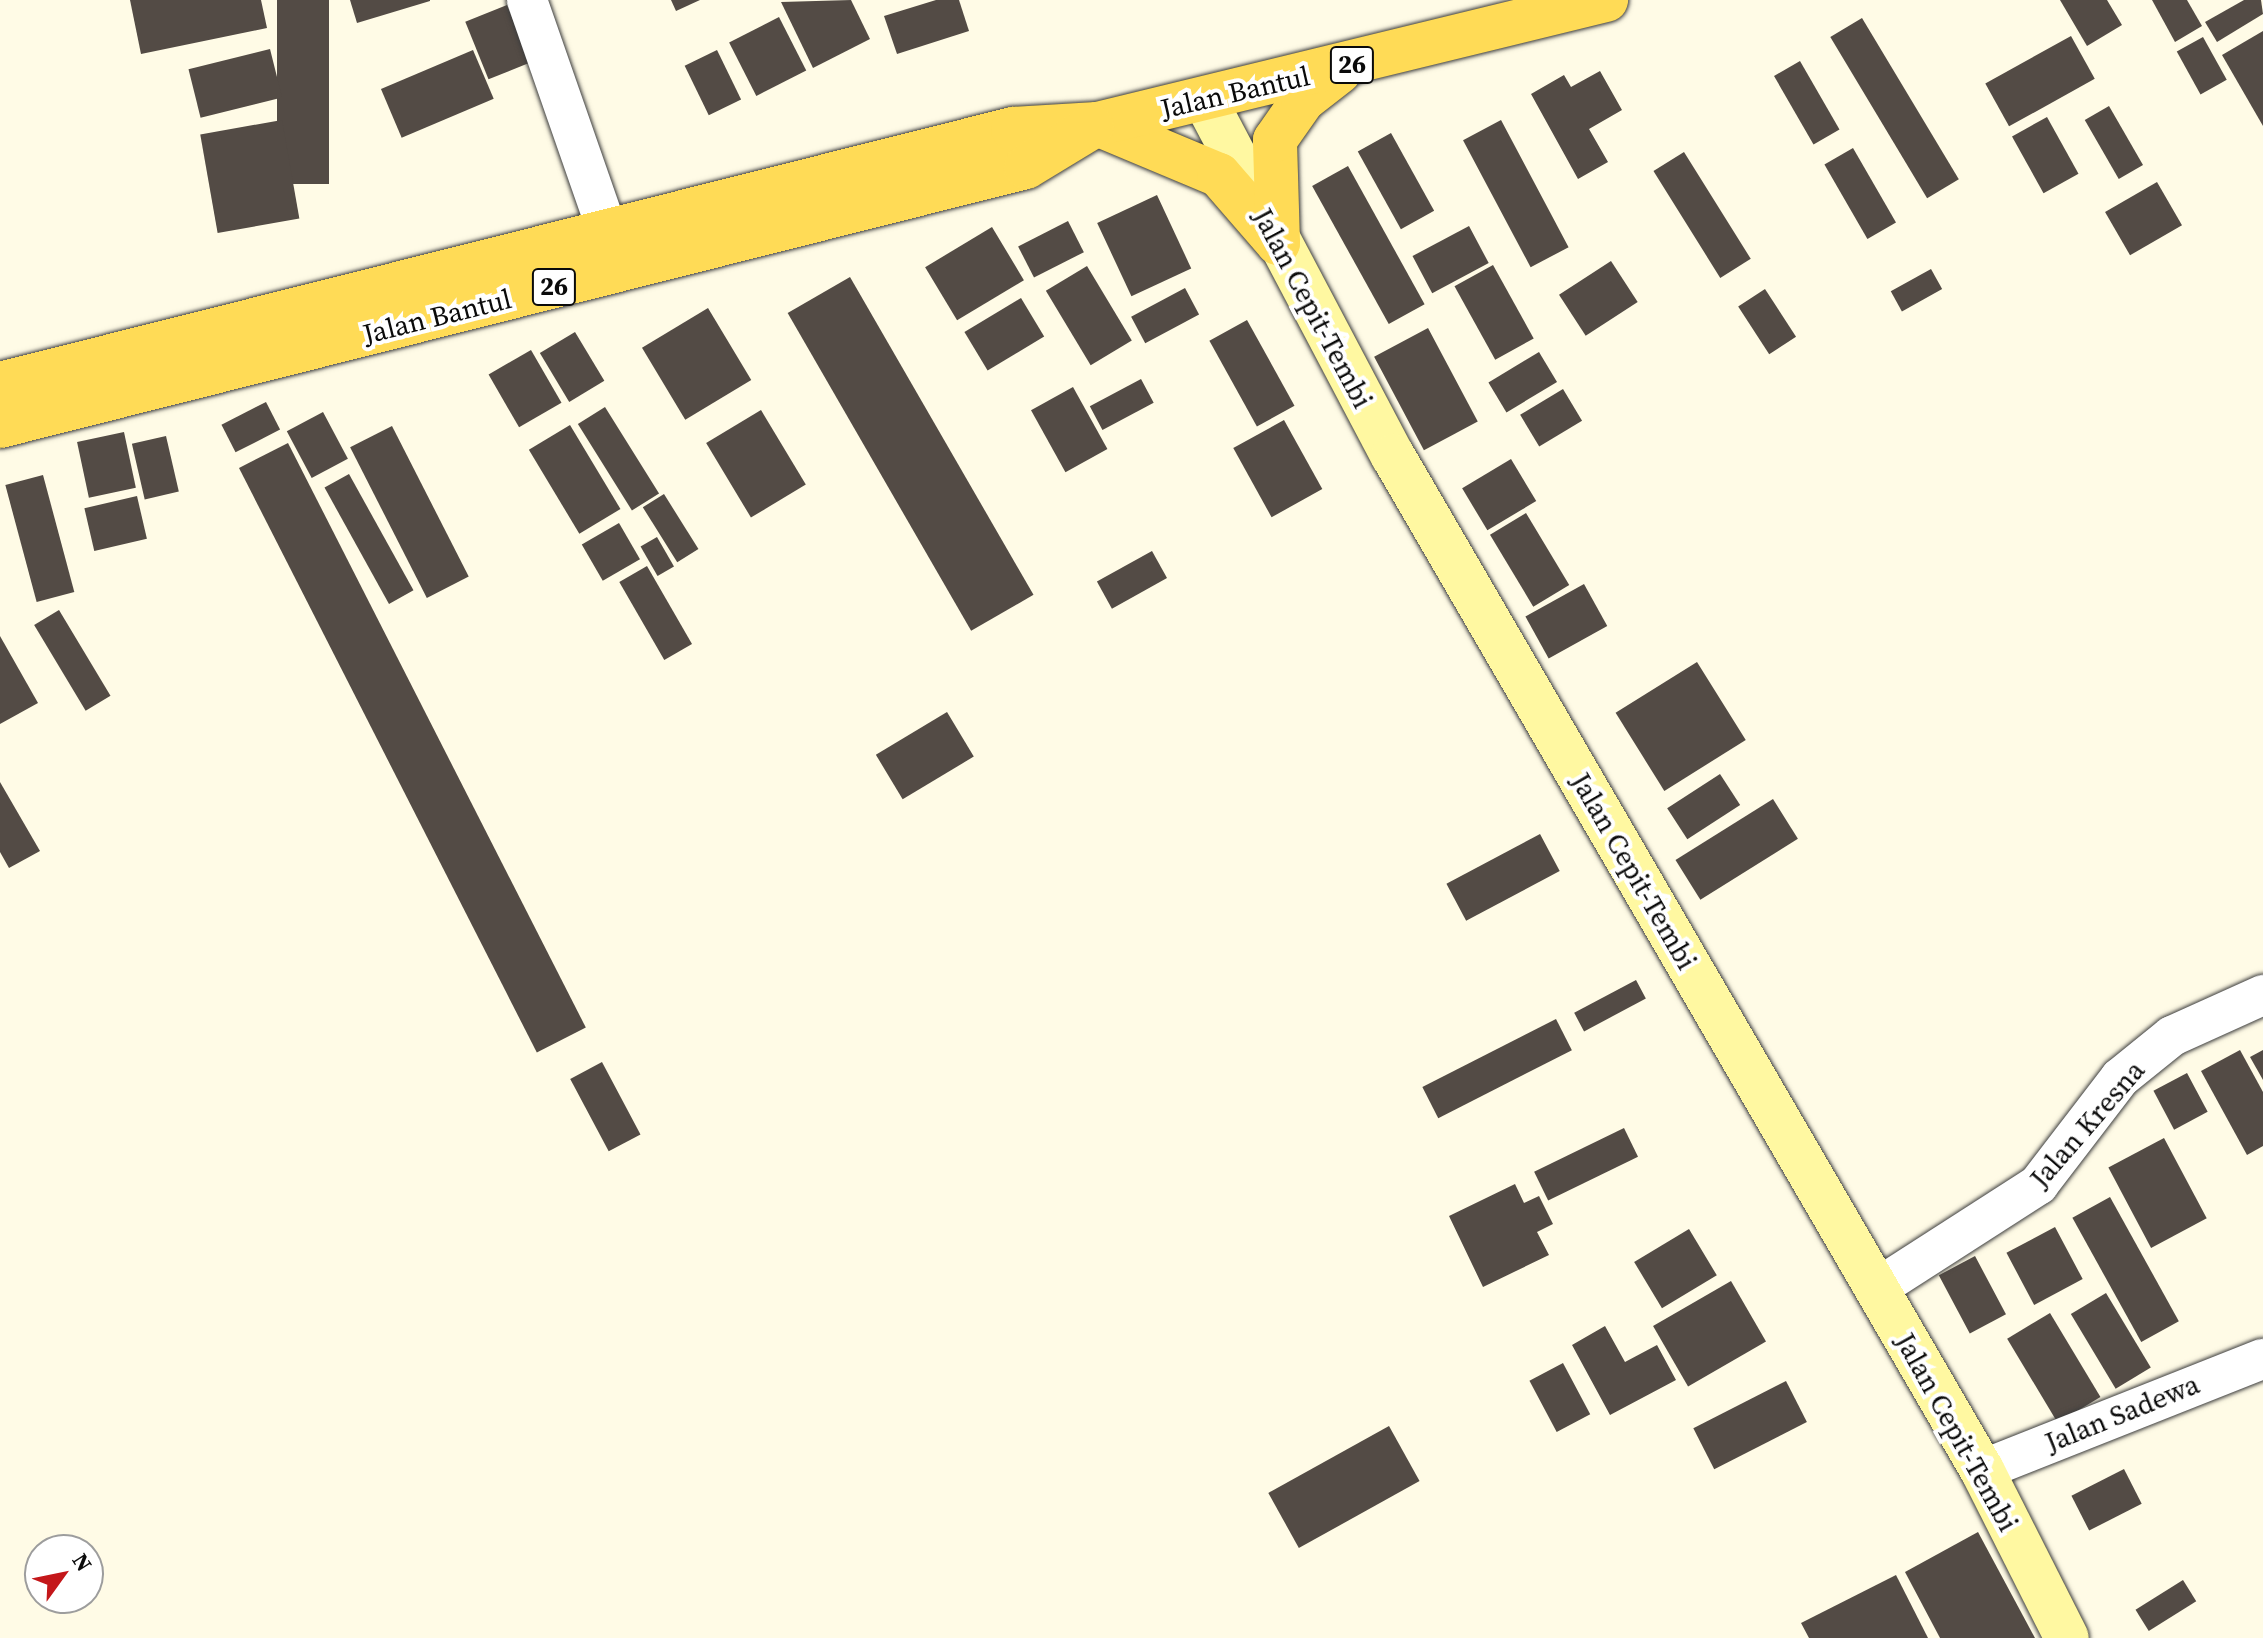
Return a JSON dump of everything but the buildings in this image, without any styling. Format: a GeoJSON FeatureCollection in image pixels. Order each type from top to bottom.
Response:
{"type":"FeatureCollection","features":[{"type":"Feature","properties":{"kind":"main road","name":"Jalan Bantul"},"geometry":{"type":"LineString","coordinates":[[0,384],[609,235],[1013,129],[1097,124],[1348,66],[1606,0]]}},
{"type":"Feature","properties":{"kind":"main road"},"geometry":{"type":"LineString","coordinates":[[1278,243],[1275,140],[1303,100],[1348,66]]}},
{"type":"Feature","properties":{"kind":"main road","name":"Jalan Cepit-Tembi"},"geometry":{"type":"LineString","coordinates":[[1205,100],[1393,456],[1982,1470],[2067,1638]]}},
{"type":"Feature","properties":{"kind":"main road","name":"Jalan Bantul"},"geometry":{"type":"LineString","coordinates":[[0,426],[1026,167],[1097,124]]}},
{"type":"Feature","properties":{"kind":"main road"},"geometry":{"type":"LineString","coordinates":[[1097,124],[1190,158],[1219,175],[1278,243]]}},
{"type":"Feature","properties":{"kind":"street"},"geometry":{"type":"LineString","coordinates":[[527,0],[609,235]]}},
{"type":"Feature","properties":{"kind":"street","name":"Jalan Kresna"},"geometry":{"type":"LineString","coordinates":[[1876,1289],[2038,1185],[2120,1078],[2172,1036],[2263,995]]}},
{"type":"Feature","properties":{"kind":"street","name":"Jalan Sadewa"},"geometry":{"type":"LineString","coordinates":[[1982,1470],[2263,1359]]}}]}
